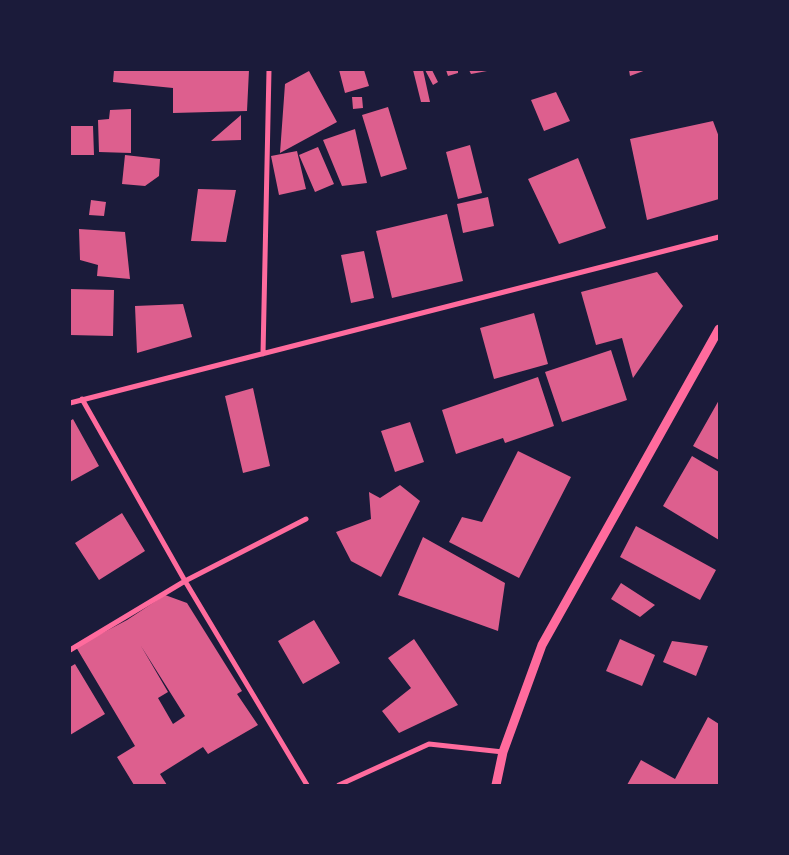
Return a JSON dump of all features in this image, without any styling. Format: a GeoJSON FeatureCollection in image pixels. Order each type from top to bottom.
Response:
{"type":"FeatureCollection","features":[{"type":"Feature","properties":{"kind":"street"},"geometry":{"type":"LineString","coordinates":[[263,354],[269,70]]}},
{"type":"Feature","properties":{"kind":"street"},"geometry":{"type":"LineString","coordinates":[[70,404],[82,399],[719,237]]}},
{"type":"Feature","properties":{"kind":"street"},"geometry":{"type":"LineString","coordinates":[[496,785],[503,752],[542,645],[719,329]]}},
{"type":"Feature","properties":{"kind":"street"},"geometry":{"type":"LineString","coordinates":[[82,399],[185,581],[307,785]]}},
{"type":"Feature","properties":{"kind":"street"},"geometry":{"type":"LineString","coordinates":[[70,650],[185,581],[306,519]]}},
{"type":"Feature","properties":{"kind":"street"},"geometry":{"type":"LineString","coordinates":[[339,785],[429,744],[503,752]]}},
{"type":"Feature","properties":{"kind":"building"},"geometry":{"type":"Polygon","coordinates":[[[114,70],[249,70],[247,111],[173,113],[173,88],[113,82],[114,70]]]}},
{"type":"Feature","properties":{"kind":"building"},"geometry":{"type":"Polygon","coordinates":[[[339,70],[364,70],[369,86],[345,93],[339,70]]]}},
{"type":"Feature","properties":{"kind":"building"},"geometry":{"type":"Polygon","coordinates":[[[413,70],[423,70],[430,102],[421,102],[413,70]]]}},
{"type":"Feature","properties":{"kind":"building"},"geometry":{"type":"Polygon","coordinates":[[[425,70],[432,70],[438,82],[433,85],[425,70]]]}},
{"type":"Feature","properties":{"kind":"building"},"geometry":{"type":"Polygon","coordinates":[[[446,70],[458,70],[458,73],[448,76],[446,70]]]}},
{"type":"Feature","properties":{"kind":"building"},"geometry":{"type":"Polygon","coordinates":[[[469,70],[487,70],[487,71],[471,74],[469,70]]]}},
{"type":"Feature","properties":{"kind":"building"},"geometry":{"type":"Polygon","coordinates":[[[629,70],[646,70],[630,76],[629,70]]]}},
{"type":"Feature","properties":{"kind":"building"},"geometry":{"type":"Polygon","coordinates":[[[309,71],[337,122],[280,153],[285,84],[309,71]]]}},
{"type":"Feature","properties":{"kind":"building"},"geometry":{"type":"Polygon","coordinates":[[[556,92],[570,121],[544,131],[531,100],[556,92]]]}},
{"type":"Feature","properties":{"kind":"building"},"geometry":{"type":"Polygon","coordinates":[[[352,97],[362,97],[363,108],[353,109],[352,97]]]}},
{"type":"Feature","properties":{"kind":"building"},"geometry":{"type":"Polygon","coordinates":[[[388,107],[407,169],[381,177],[362,115],[388,107]]]}},
{"type":"Feature","properties":{"kind":"building"},"geometry":{"type":"Polygon","coordinates":[[[131,109],[131,153],[99,152],[98,120],[109,119],[110,110],[131,109]]]}},
{"type":"Feature","properties":{"kind":"building"},"geometry":{"type":"Polygon","coordinates":[[[241,115],[241,140],[211,141],[241,115]]]}},
{"type":"Feature","properties":{"kind":"building"},"geometry":{"type":"Polygon","coordinates":[[[713,121],[719,137],[719,199],[647,220],[630,139],[713,121]]]}},
{"type":"Feature","properties":{"kind":"building"},"geometry":{"type":"Polygon","coordinates":[[[70,126],[93,126],[94,155],[70,155],[70,126]]]}},
{"type":"Feature","properties":{"kind":"building"},"geometry":{"type":"Polygon","coordinates":[[[355,129],[367,183],[342,186],[323,140],[355,129]]]}},
{"type":"Feature","properties":{"kind":"building"},"geometry":{"type":"Polygon","coordinates":[[[470,145],[482,193],[458,199],[446,152],[470,145]]]}},
{"type":"Feature","properties":{"kind":"building"},"geometry":{"type":"Polygon","coordinates":[[[318,147],[334,184],[315,192],[299,155],[318,147]]]}},
{"type":"Feature","properties":{"kind":"building"},"geometry":{"type":"Polygon","coordinates":[[[297,151],[306,189],[279,195],[271,156],[297,151]]]}},
{"type":"Feature","properties":{"kind":"building"},"geometry":{"type":"Polygon","coordinates":[[[125,155],[160,159],[159,176],[145,186],[122,184],[125,155]]]}},
{"type":"Feature","properties":{"kind":"building"},"geometry":{"type":"Polygon","coordinates":[[[578,158],[606,228],[559,244],[528,179],[578,158]]]}},
{"type":"Feature","properties":{"kind":"building"},"geometry":{"type":"Polygon","coordinates":[[[198,189],[236,190],[226,242],[191,241],[198,189]]]}},
{"type":"Feature","properties":{"kind":"building"},"geometry":{"type":"Polygon","coordinates":[[[488,197],[494,226],[463,233],[457,204],[488,197]]]}},
{"type":"Feature","properties":{"kind":"building"},"geometry":{"type":"Polygon","coordinates":[[[91,200],[106,202],[104,216],[89,215],[91,200]]]}},
{"type":"Feature","properties":{"kind":"building"},"geometry":{"type":"Polygon","coordinates":[[[447,214],[463,281],[392,298],[376,231],[447,214]]]}},
{"type":"Feature","properties":{"kind":"building"},"geometry":{"type":"Polygon","coordinates":[[[79,229],[125,232],[130,279],[97,276],[98,265],[80,260],[79,229]]]}},
{"type":"Feature","properties":{"kind":"building"},"geometry":{"type":"Polygon","coordinates":[[[364,251],[374,298],[351,303],[341,255],[364,251]]]}},
{"type":"Feature","properties":{"kind":"building"},"geometry":{"type":"Polygon","coordinates":[[[657,272],[683,306],[633,378],[622,338],[596,345],[581,292],[657,272]]]}},
{"type":"Feature","properties":{"kind":"building"},"geometry":{"type":"Polygon","coordinates":[[[70,289],[114,290],[113,336],[70,335],[70,289]]]}},
{"type":"Feature","properties":{"kind":"building"},"geometry":{"type":"Polygon","coordinates":[[[183,304],[192,337],[137,353],[135,306],[183,304]]]}},
{"type":"Feature","properties":{"kind":"building"},"geometry":{"type":"Polygon","coordinates":[[[534,313],[548,364],[494,379],[480,328],[534,313]]]}},
{"type":"Feature","properties":{"kind":"building"},"geometry":{"type":"Polygon","coordinates":[[[611,350],[627,400],[562,422],[545,372],[611,350]]]}},
{"type":"Feature","properties":{"kind":"building"},"geometry":{"type":"Polygon","coordinates":[[[538,377],[554,426],[505,443],[503,438],[456,454],[442,410],[538,377]]]}},
{"type":"Feature","properties":{"kind":"building"},"geometry":{"type":"Polygon","coordinates":[[[253,388],[270,466],[243,473],[225,396],[253,388]]]}},
{"type":"Feature","properties":{"kind":"building"},"geometry":{"type":"Polygon","coordinates":[[[719,400],[719,460],[693,446],[719,400]]]}},
{"type":"Feature","properties":{"kind":"building"},"geometry":{"type":"Polygon","coordinates":[[[73,419],[99,466],[70,482],[70,421],[73,419]]]}},
{"type":"Feature","properties":{"kind":"building"},"geometry":{"type":"Polygon","coordinates":[[[410,422],[424,462],[395,472],[381,431],[410,422]]]}},
{"type":"Feature","properties":{"kind":"building"},"geometry":{"type":"Polygon","coordinates":[[[518,451],[571,477],[519,578],[449,542],[462,517],[482,522],[518,451]]]}},
{"type":"Feature","properties":{"kind":"building"},"geometry":{"type":"Polygon","coordinates":[[[692,456],[719,472],[719,540],[663,506],[692,456]]]}},
{"type":"Feature","properties":{"kind":"building"},"geometry":{"type":"Polygon","coordinates":[[[400,485],[420,501],[381,577],[351,561],[336,532],[371,519],[369,492],[380,498],[400,485]]]}},
{"type":"Feature","properties":{"kind":"building"},"geometry":{"type":"Polygon","coordinates":[[[122,513],[145,551],[99,580],[75,543],[122,513]]]}},
{"type":"Feature","properties":{"kind":"building"},"geometry":{"type":"Polygon","coordinates":[[[636,526],[716,570],[700,600],[620,557],[636,526]]]}},
{"type":"Feature","properties":{"kind":"building"},"geometry":{"type":"Polygon","coordinates":[[[423,537],[505,583],[498,631],[398,595],[423,537]]]}},
{"type":"Feature","properties":{"kind":"building"},"geometry":{"type":"Polygon","coordinates":[[[621,583],[655,605],[640,617],[611,599],[621,583]]]}},
{"type":"Feature","properties":{"kind":"building"},"geometry":{"type":"Polygon","coordinates":[[[165,595],[187,603],[242,691],[237,694],[258,725],[208,754],[203,747],[160,774],[167,785],[134,785],[117,757],[135,746],[76,647],[127,620],[165,595]],[[141,646],[168,692],[158,698],[173,724],[185,716],[141,646]]]}},
{"type":"Feature","properties":{"kind":"building"},"geometry":{"type":"Polygon","coordinates":[[[314,620],[340,663],[303,684],[278,641],[314,620]]]}},
{"type":"Feature","properties":{"kind":"building"},"geometry":{"type":"Polygon","coordinates":[[[414,639],[458,705],[399,733],[382,711],[411,688],[388,658],[414,639]]]}},
{"type":"Feature","properties":{"kind":"building"},"geometry":{"type":"Polygon","coordinates":[[[620,639],[655,655],[642,686],[606,671],[620,639]]]}},
{"type":"Feature","properties":{"kind":"building"},"geometry":{"type":"Polygon","coordinates":[[[672,641],[708,646],[696,676],[663,662],[672,641]]]}},
{"type":"Feature","properties":{"kind":"building"},"geometry":{"type":"Polygon","coordinates":[[[75,664],[105,714],[70,735],[70,667],[75,664]]]}},
{"type":"Feature","properties":{"kind":"building"},"geometry":{"type":"Polygon","coordinates":[[[708,717],[719,724],[719,785],[627,785],[641,760],[675,779],[708,717]]]}}]}
